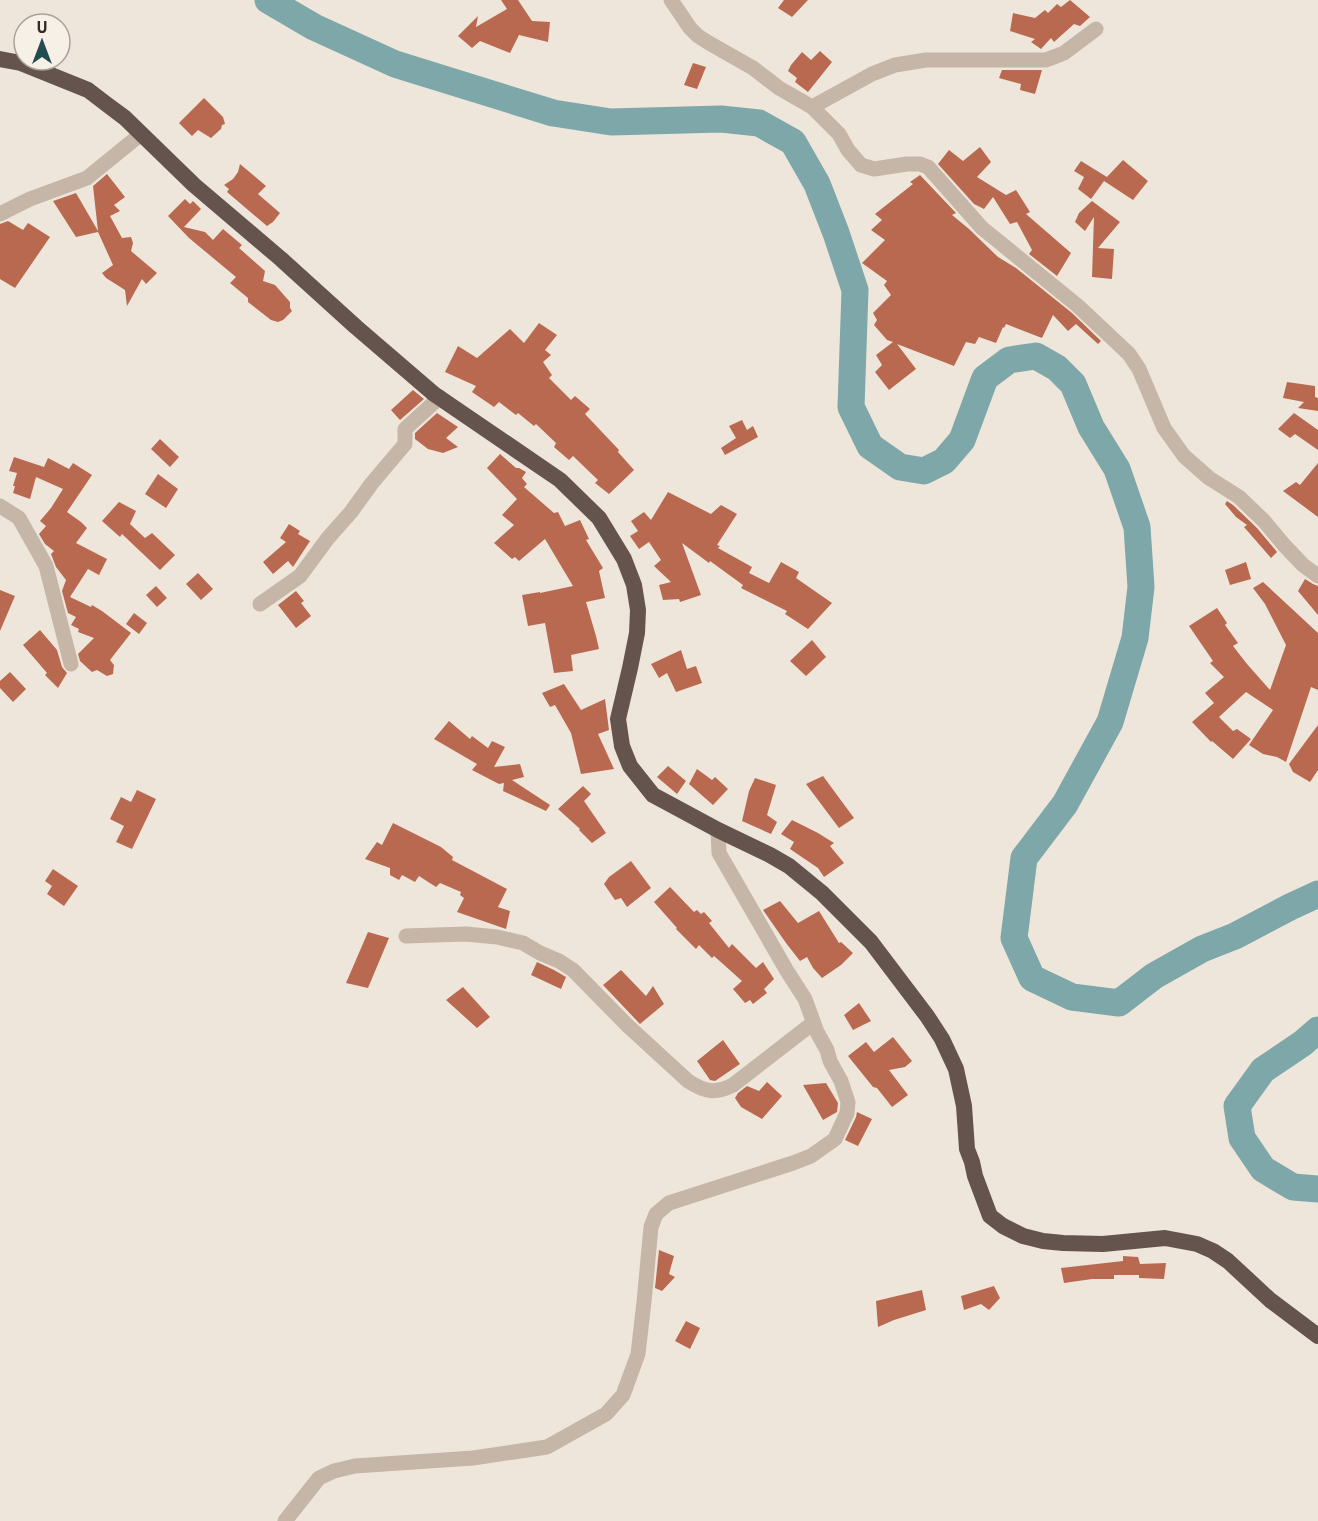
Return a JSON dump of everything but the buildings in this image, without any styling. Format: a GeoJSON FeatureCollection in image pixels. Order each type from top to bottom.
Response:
{"type":"FeatureCollection","features":[{"type":"Feature","properties":{"kind":"highway"},"geometry":{"type":"LineString","coordinates":[[43,72],[88,90],[125,118],[194,185],[434,394],[560,480],[599,518],[624,559],[634,585],[638,610],[637,633],[618,719],[622,747],[630,766],[653,795],[770,855],[806,878],[862,932],[879,952],[927,1016],[942,1039],[956,1070],[964,1106],[967,1149],[990,1216],[1003,1226],[1023,1236],[1043,1241],[1103,1244],[1165,1238],[1197,1244],[1228,1261],[1270,1300],[1318,1336]]}},
{"type":"Feature","properties":{"kind":"street"},"geometry":{"type":"LineString","coordinates":[[671,0],[698,36],[753,68],[779,88],[812,107],[839,134],[848,150],[861,165],[874,169],[920,164],[928,167],[982,228],[1078,306],[1129,354],[1139,369],[1164,428],[1184,456],[1209,478],[1239,497],[1264,520],[1284,546],[1318,576]]}},
{"type":"Feature","properties":{"kind":"street"},"geometry":{"type":"LineString","coordinates":[[812,107],[872,74],[895,65],[926,60],[1046,60],[1064,53],[1096,29]]}},
{"type":"Feature","properties":{"kind":"street"},"geometry":{"type":"LineString","coordinates":[[0,214],[30,199],[87,178],[141,134]]}},
{"type":"Feature","properties":{"kind":"street"},"geometry":{"type":"LineString","coordinates":[[260,604],[300,576],[405,444],[405,429],[440,397]]}},
{"type":"Feature","properties":{"kind":"street"},"geometry":{"type":"LineString","coordinates":[[0,506],[19,518],[46,566],[71,664]]}},
{"type":"Feature","properties":{"kind":"street"},"geometry":{"type":"LineString","coordinates":[[285,1521],[319,1478],[334,1471],[355,1466],[473,1458],[547,1447],[606,1414],[623,1395],[638,1354],[651,1227],[656,1214],[669,1203],[811,1156],[836,1139],[847,1113],[848,1102],[841,1081],[813,1023],[805,999],[787,972],[719,853],[718,830]]}},
{"type":"Feature","properties":{"kind":"street"},"geometry":{"type":"LineString","coordinates":[[406,936],[466,934],[497,937],[523,943],[559,961],[573,970],[628,1026],[688,1081],[698,1088],[710,1091],[721,1091],[733,1085],[813,1023]]}},
{"type":"Feature","properties":{"kind":"waterway"},"geometry":{"type":"LineString","coordinates":[[268,0],[314,27],[395,64],[553,113],[611,122],[721,119],[759,123],[793,142],[817,184],[855,290],[851,407],[870,446],[900,467],[924,471],[944,461],[962,440],[985,378],[1009,360],[1036,356],[1057,368],[1073,384],[1091,427],[1117,469],[1137,527],[1141,587],[1135,638],[1110,722],[1065,804],[1024,858],[1014,938],[1032,978],[1072,997],[1119,1003],[1154,976],[1202,949],[1235,936],[1318,894]]}},
{"type":"Feature","properties":{"kind":"waterway"},"geometry":{"type":"LineString","coordinates":[[1318,1030],[1263,1070],[1237,1106],[1242,1138],[1263,1169],[1293,1187],[1318,1189]]}}]}
